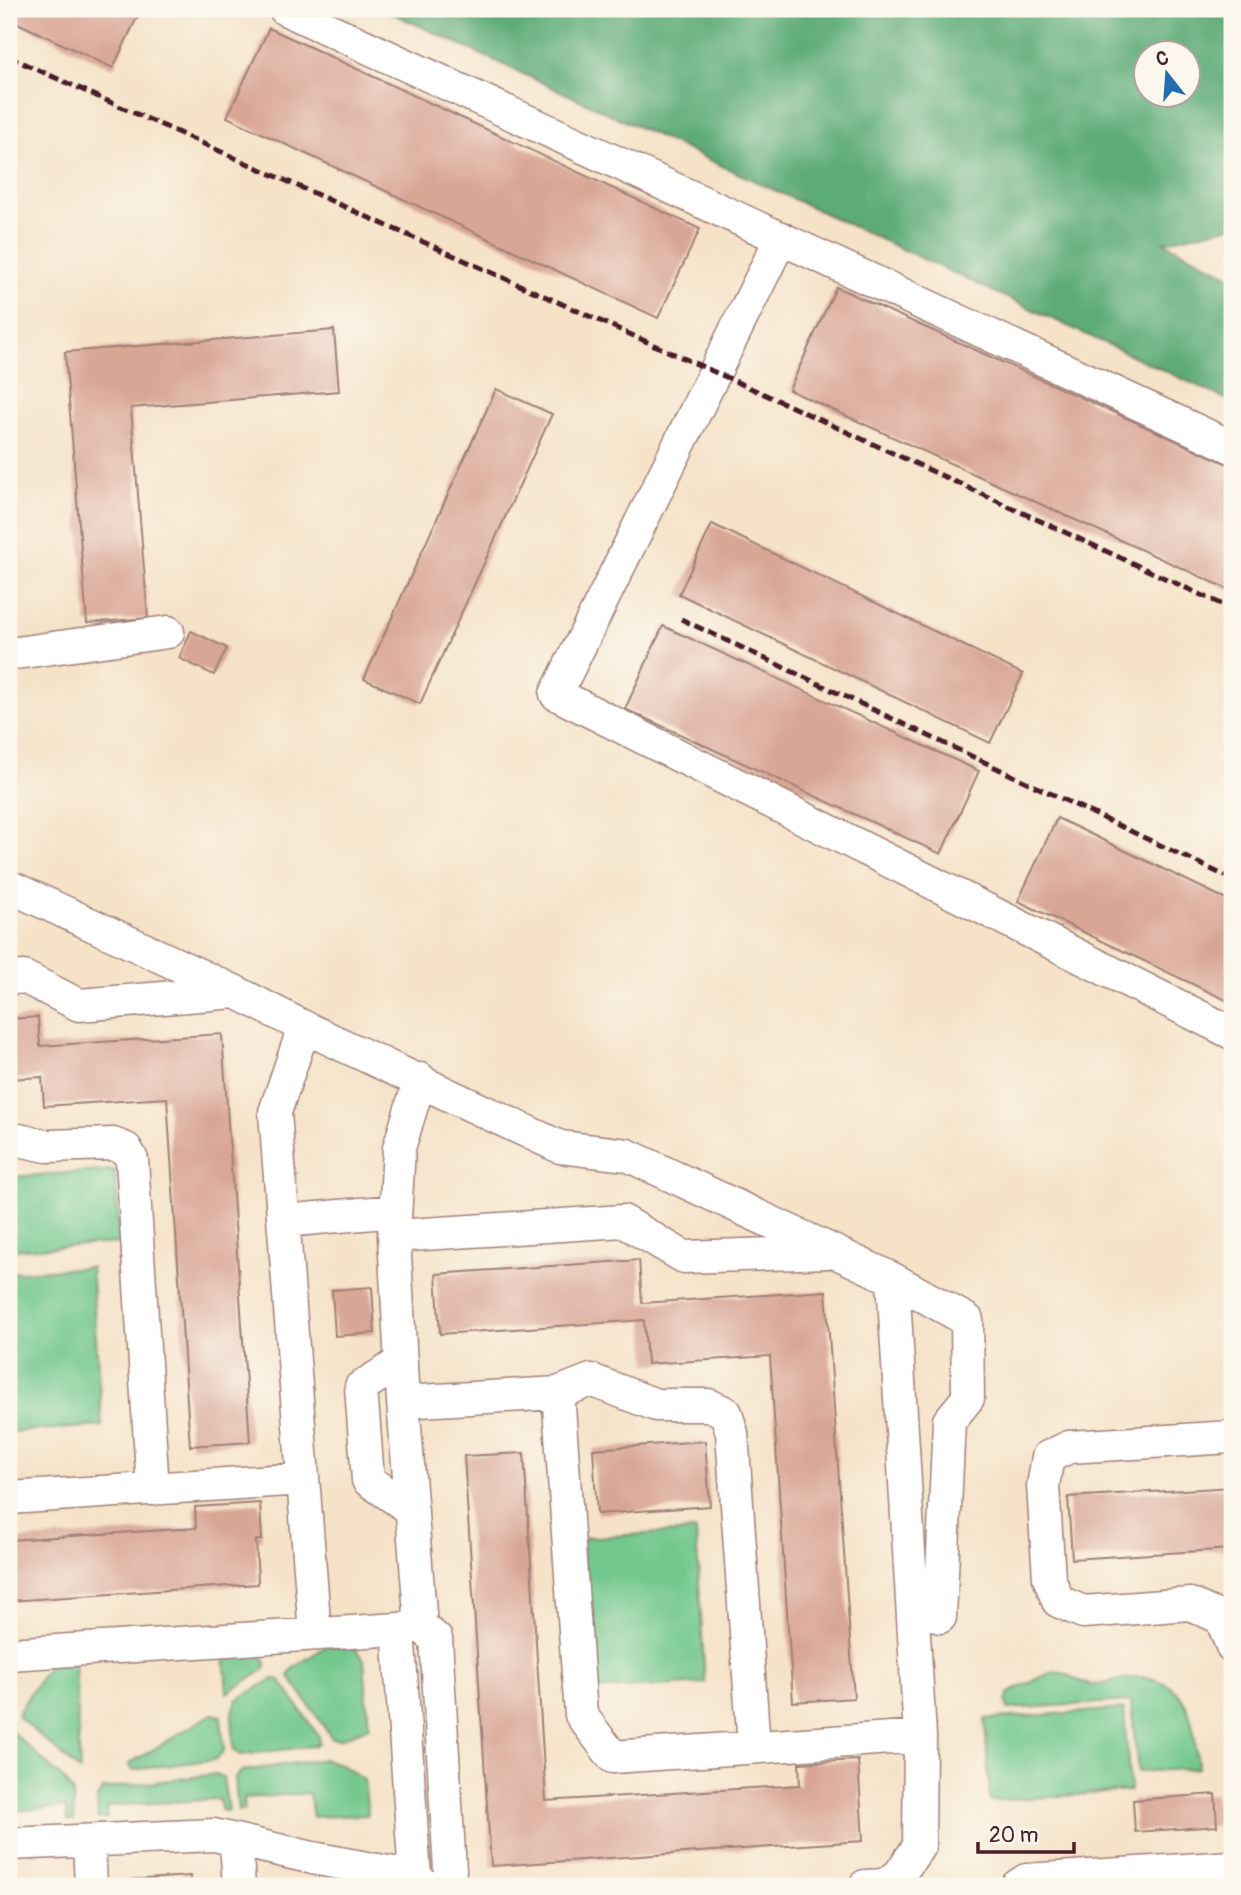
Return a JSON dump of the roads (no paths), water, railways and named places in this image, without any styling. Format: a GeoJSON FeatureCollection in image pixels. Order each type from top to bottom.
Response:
{"type":"FeatureCollection","features":[{"type":"Feature","properties":{"kind":"lane"},"geometry":{"type":"LineString","coordinates":[[285,9],[1232,447]]}},
{"type":"Feature","properties":{"kind":"lane"},"geometry":{"type":"LineString","coordinates":[[781,238],[556,694],[1232,1033]]}},
{"type":"Feature","properties":{"kind":"lane"},"geometry":{"type":"LineString","coordinates":[[9,654],[168,632]]}},
{"type":"Feature","properties":{"kind":"lane"},"geometry":{"type":"LineString","coordinates":[[9,889],[15,889],[236,992],[304,1027],[420,1079],[560,1147],[627,1155],[893,1279],[967,1320],[968,1398],[949,1421],[940,1616]]}},
{"type":"Feature","properties":{"kind":"lane"},"geometry":{"type":"LineString","coordinates":[[9,978],[24,977],[79,1005],[236,992]]}},
{"type":"Feature","properties":{"kind":"lane"},"geometry":{"type":"LineString","coordinates":[[304,1027],[275,1112],[315,1634]]}},
{"type":"Feature","properties":{"kind":"lane"},"geometry":{"type":"LineString","coordinates":[[9,1844],[214,1835],[313,1872],[421,1882],[410,1628],[412,1510],[403,1402],[395,1223],[399,1148],[420,1079]]}},
{"type":"Feature","properties":{"kind":"lane"},"geometry":{"type":"LineString","coordinates":[[9,1138],[47,1146],[113,1144],[125,1149],[132,1160],[153,1489]]}},
{"type":"Feature","properties":{"kind":"lane"},"geometry":{"type":"LineString","coordinates":[[284,1221],[623,1221],[684,1257],[834,1251]]}},
{"type":"Feature","properties":{"kind":"lane"},"geometry":{"type":"LineString","coordinates":[[878,1886],[899,1875],[919,1846],[920,1737],[893,1279]]}},
{"type":"Feature","properties":{"kind":"lane"},"geometry":{"type":"LineString","coordinates":[[401,1362],[361,1387],[368,1480],[412,1510]]}},
{"type":"Feature","properties":{"kind":"lane"},"geometry":{"type":"LineString","coordinates":[[403,1402],[558,1393],[591,1380],[656,1405],[709,1405],[726,1413],[733,1433],[754,1747]]}},
{"type":"Feature","properties":{"kind":"lane"},"geometry":{"type":"LineString","coordinates":[[558,1393],[581,1715],[612,1757],[920,1737]]}},
{"type":"Feature","properties":{"kind":"lane"},"geometry":{"type":"LineString","coordinates":[[1232,1437],[1069,1447],[1048,1457],[1043,1486],[1049,1578],[1058,1601],[1083,1612],[1190,1604],[1221,1618],[1232,1646]]}},
{"type":"Feature","properties":{"kind":"lane"},"geometry":{"type":"LineString","coordinates":[[9,1498],[303,1479]]}},
{"type":"Feature","properties":{"kind":"lane"},"geometry":{"type":"LineString","coordinates":[[9,1654],[410,1628],[436,1639],[450,1870],[448,1886]]}},
{"type":"Feature","properties":{"kind":"lane"},"geometry":{"type":"LineString","coordinates":[[89,1841],[91,1886]]}},
{"type":"Feature","properties":{"kind":"lane"},"geometry":{"type":"LineString","coordinates":[[236,1842],[239,1886]]}},
{"type":"Feature","properties":{"kind":"lane"},"geometry":{"type":"LineString","coordinates":[[1017,1886],[1026,1880],[1152,1879],[1232,1867]]}},
{"type":"Feature","properties":{"kind":"railway"},"geometry":{"type":"LineString","coordinates":[[9,57],[775,399],[1232,609]]}},
{"type":"Feature","properties":{"kind":"railway"},"geometry":{"type":"LineString","coordinates":[[681,619],[1232,879]]}}]}
